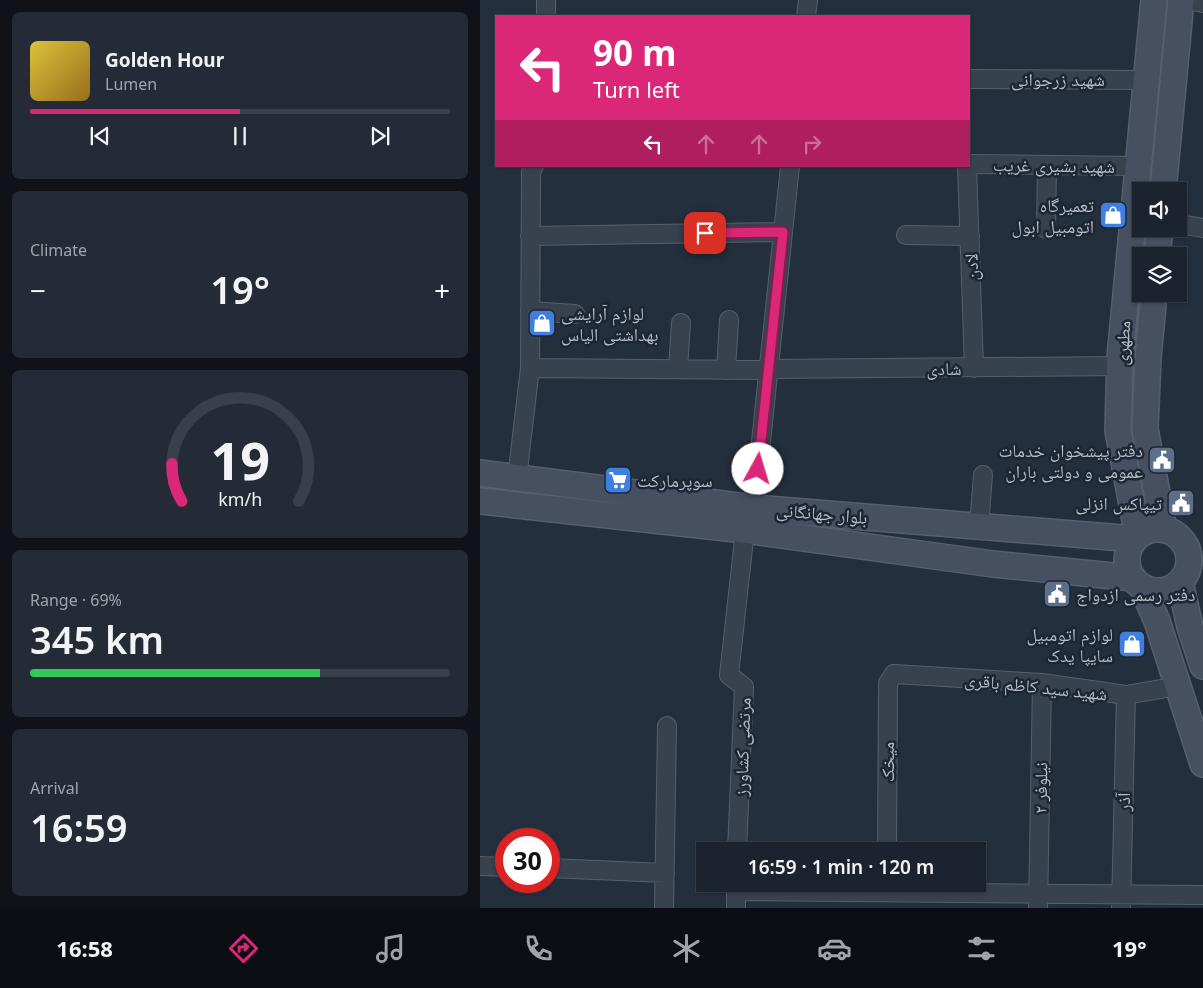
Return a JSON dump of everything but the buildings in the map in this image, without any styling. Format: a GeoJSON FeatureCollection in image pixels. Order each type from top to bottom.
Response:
{"type":"FeatureCollection","features":[{"type":"Feature","properties":{"kind":"main road","name":"مطهری"},"geometry":{"type":"LineString","coordinates":[[1137,537],[1118,431],[1120,366],[1154,0]]}},
{"type":"Feature","properties":{"kind":"main road"},"geometry":{"type":"LineString","coordinates":[[1164,182],[1181,0]]}},
{"type":"Feature","properties":{"kind":"main road","name":"مطهری"},"geometry":{"type":"LineString","coordinates":[[1153,302],[1148,358],[1145,429],[1184,540]]}},
{"type":"Feature","properties":{"kind":"main road","name":"بلوار جهانگانی"},"geometry":{"type":"LineString","coordinates":[[480,473],[749,519],[993,564],[1137,583]]}},
{"type":"Feature","properties":{"kind":"main road","name":"بلوار جهانگانی"},"geometry":{"type":"LineString","coordinates":[[480,502],[749,519],[988,527],[1137,537]]}},
{"type":"Feature","properties":{"kind":"main road"},"geometry":{"type":"LineString","coordinates":[[988,527],[1009,532],[1015,542],[1013,554],[1005,563],[993,564]]}},
{"type":"Feature","properties":{"kind":"main road"},"geometry":{"type":"LineString","coordinates":[[1203,666],[1190,627],[1189,580],[1187,571],[1189,557],[1184,540],[1155,529],[1146,531],[1137,537],[1127,554],[1129,571],[1157,621],[1203,764]]}},
{"type":"Feature","properties":{"kind":"main road"},"geometry":{"type":"LineString","coordinates":[[1137,583],[1151,591],[1162,591],[1189,580]]}},
{"type":"Feature","properties":{"kind":"street"},"geometry":{"type":"LineString","coordinates":[[546,0],[546,15]]}},
{"type":"Feature","properties":{"kind":"street"},"geometry":{"type":"LineString","coordinates":[[806,15],[808,0]]}},
{"type":"Feature","properties":{"kind":"street"},"geometry":{"type":"LineString","coordinates":[[1186,0],[1203,3]]}},
{"type":"Feature","properties":{"kind":"street","name":"شهید زرجوانی"},"geometry":{"type":"LineString","coordinates":[[970,79],[1146,80]]}},
{"type":"Feature","properties":{"kind":"street","name":"شهید بشیری غریب"},"geometry":{"type":"LineString","coordinates":[[970,165],[1138,166]]}},
{"type":"Feature","properties":{"kind":"street"},"geometry":{"type":"LineString","coordinates":[[1046,229],[1047,165]]}},
{"type":"Feature","properties":{"kind":"street"},"geometry":{"type":"LineString","coordinates":[[517,478],[530,368],[530,172],[533,167]]}},
{"type":"Feature","properties":{"kind":"street"},"geometry":{"type":"LineString","coordinates":[[749,519],[769,370],[790,167]]}},
{"type":"Feature","properties":{"kind":"street","name":"لادن"},"geometry":{"type":"LineString","coordinates":[[968,167],[974,368]]}},
{"type":"Feature","properties":{"kind":"street"},"geometry":{"type":"LineString","coordinates":[[1187,225],[1203,228]]}},
{"type":"Feature","properties":{"kind":"street"},"geometry":{"type":"LineString","coordinates":[[530,236],[783,232]]}},
{"type":"Feature","properties":{"kind":"street"},"geometry":{"type":"LineString","coordinates":[[906,235],[970,236]]}},
{"type":"Feature","properties":{"kind":"street"},"geometry":{"type":"LineString","coordinates":[[530,311],[575,314]]}},
{"type":"Feature","properties":{"kind":"street"},"geometry":{"type":"LineString","coordinates":[[726,370],[729,320]]}},
{"type":"Feature","properties":{"kind":"street"},"geometry":{"type":"LineString","coordinates":[[678,370],[681,323]]}},
{"type":"Feature","properties":{"kind":"street","name":"شادی"},"geometry":{"type":"LineString","coordinates":[[530,368],[769,370],[1120,366]]}},
{"type":"Feature","properties":{"kind":"street"},"geometry":{"type":"LineString","coordinates":[[983,475],[988,527]]}},
{"type":"Feature","properties":{"kind":"street","name":"مرتضی کشاورز"},"geometry":{"type":"LineString","coordinates":[[737,842],[744,688],[729,675],[749,519]]}},
{"type":"Feature","properties":{"kind":"street","name":"شهید سید کاظم باقری"},"geometry":{"type":"LineString","coordinates":[[894,674],[1042,683],[1126,695],[1178,686]]}},
{"type":"Feature","properties":{"kind":"street","name":"میخک"},"geometry":{"type":"LineString","coordinates":[[887,842],[888,683],[894,674]]}},
{"type":"Feature","properties":{"kind":"street","name":"نیلوفر ۲"},"geometry":{"type":"LineString","coordinates":[[1038,901],[1042,683]]}},
{"type":"Feature","properties":{"kind":"street","name":"آذر"},"geometry":{"type":"LineString","coordinates":[[1121,901],[1126,695]]}},
{"type":"Feature","properties":{"kind":"street"},"geometry":{"type":"LineString","coordinates":[[664,908],[667,726]]}},
{"type":"Feature","properties":{"kind":"street"},"geometry":{"type":"LineString","coordinates":[[480,866],[495,867]]}},
{"type":"Feature","properties":{"kind":"street"},"geometry":{"type":"LineString","coordinates":[[560,868],[665,873]]}},
{"type":"Feature","properties":{"kind":"street"},"geometry":{"type":"LineString","coordinates":[[736,894],[886,895],[1038,901],[1121,901],[1203,895]]}},
{"type":"Feature","properties":{"kind":"place","name":"تعمیرگاه اتومبیل ابول"},"geometry":{"type":"Point","coordinates":[1113,215]}},
{"type":"Feature","properties":{"kind":"place","name":"لوازم آرایشی بهداشتی الیاس"},"geometry":{"type":"Point","coordinates":[542,323]}},
{"type":"Feature","properties":{"kind":"place","name":"دفتر پیشخوان خدمات عمومی و دولتی باران"},"geometry":{"type":"Point","coordinates":[1162,460]}},
{"type":"Feature","properties":{"kind":"place","name":"سوپرمارکت"},"geometry":{"type":"Point","coordinates":[618,480]}},
{"type":"Feature","properties":{"kind":"place","name":"تیپاکس انزلی"},"geometry":{"type":"Point","coordinates":[1181,503]}},
{"type":"Feature","properties":{"kind":"place","name":"دفتر رسمی ازدواج"},"geometry":{"type":"Point","coordinates":[1057,594]}},
{"type":"Feature","properties":{"kind":"place","name":"لوازم اتومبیل سایپا یدک"},"geometry":{"type":"Point","coordinates":[1132,644]}},
{"type":"Feature","properties":{"kind":"route"},"geometry":{"type":"LineString","coordinates":[[705,233],[783,232],[758,469]]}}]}
